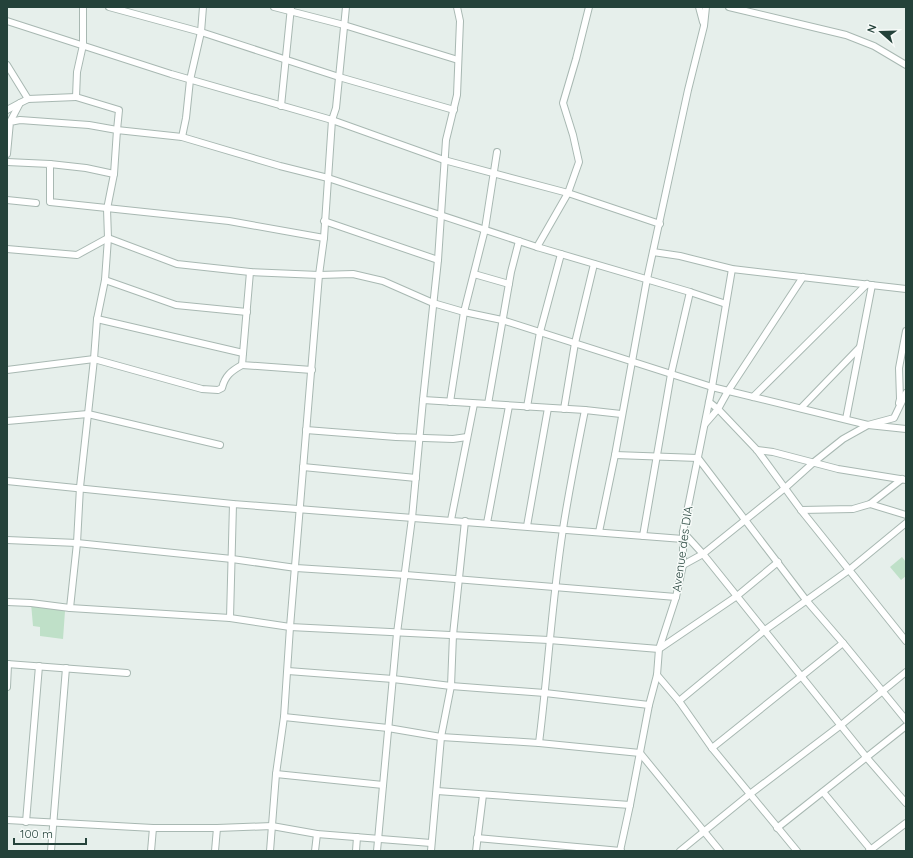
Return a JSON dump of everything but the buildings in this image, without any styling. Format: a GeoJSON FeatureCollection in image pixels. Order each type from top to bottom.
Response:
{"type":"FeatureCollection","features":[{"type":"Feature","properties":{"kind":"street"},"geometry":{"type":"LineString","coordinates":[[76,97],[76,72],[83,46],[83,7]]}},
{"type":"Feature","properties":{"kind":"street"},"geometry":{"type":"LineString","coordinates":[[109,7],[201,32],[339,77],[454,110]]}},
{"type":"Feature","properties":{"kind":"street"},"geometry":{"type":"LineString","coordinates":[[182,137],[186,118],[190,80],[201,32],[203,7]]}},
{"type":"Feature","properties":{"kind":"street"},"geometry":{"type":"LineString","coordinates":[[274,7],[291,10],[344,25],[458,60]]}},
{"type":"Feature","properties":{"kind":"street"},"geometry":{"type":"LineString","coordinates":[[270,851],[276,774],[284,717],[288,671],[290,627],[319,275],[324,238],[332,120],[336,108],[346,7]]}},
{"type":"Feature","properties":{"kind":"street"},"geometry":{"type":"LineString","coordinates":[[377,851],[397,633],[406,575],[438,260],[446,140],[457,95],[460,21],[457,7]]}},
{"type":"Feature","properties":{"kind":"street"},"geometry":{"type":"LineString","coordinates":[[537,247],[568,193],[580,162],[563,103],[589,7]]}},
{"type":"Feature","properties":{"kind":"street"},"geometry":{"type":"LineString","coordinates":[[699,7],[704,26]]}},
{"type":"Feature","properties":{"kind":"street"},"geometry":{"type":"LineString","coordinates":[[599,532],[615,455],[621,414],[647,279],[688,90],[704,26],[706,7]]}},
{"type":"Feature","properties":{"kind":"street"},"geometry":{"type":"LineString","coordinates":[[729,7],[846,35],[874,46],[906,65]]}},
{"type":"Feature","properties":{"kind":"street"},"geometry":{"type":"LineString","coordinates":[[281,106],[291,10]]}},
{"type":"Feature","properties":{"kind":"street"},"geometry":{"type":"LineString","coordinates":[[7,21],[190,80],[332,120],[444,160],[568,193],[660,224]]}},
{"type":"Feature","properties":{"kind":"street"},"geometry":{"type":"LineString","coordinates":[[7,65],[28,99]]}},
{"type":"Feature","properties":{"kind":"street"},"geometry":{"type":"LineString","coordinates":[[7,110],[28,99],[76,97],[119,110],[114,174],[107,209],[108,238],[105,280],[97,318],[70,608]]}},
{"type":"Feature","properties":{"kind":"street"},"geometry":{"type":"LineString","coordinates":[[7,154],[10,122],[20,103]]}},
{"type":"Feature","properties":{"kind":"street"},"geometry":{"type":"LineString","coordinates":[[10,122],[20,120],[89,125],[117,130],[182,137],[280,166],[328,178],[537,247],[726,304]]}},
{"type":"Feature","properties":{"kind":"street"},"geometry":{"type":"LineString","coordinates":[[450,402],[464,312],[485,229],[497,152]]}},
{"type":"Feature","properties":{"kind":"street"},"geometry":{"type":"LineString","coordinates":[[7,162],[50,164],[86,168],[114,174]]}},
{"type":"Feature","properties":{"kind":"street"},"geometry":{"type":"LineString","coordinates":[[50,164],[50,202],[229,221],[324,238]]}},
{"type":"Feature","properties":{"kind":"street"},"geometry":{"type":"LineString","coordinates":[[7,200],[36,203]]}},
{"type":"Feature","properties":{"kind":"street"},"geometry":{"type":"LineString","coordinates":[[324,221],[438,260]]}},
{"type":"Feature","properties":{"kind":"street"},"geometry":{"type":"LineString","coordinates":[[7,249],[76,255],[108,238],[177,264],[250,272],[319,275],[353,274],[383,282],[433,303],[464,312],[502,320],[712,387],[868,425],[906,429]]}},
{"type":"Feature","properties":{"kind":"street"},"geometry":{"type":"LineString","coordinates":[[488,404],[502,320],[519,241]]}},
{"type":"Feature","properties":{"kind":"street"},"geometry":{"type":"LineString","coordinates":[[653,252],[680,256],[732,269],[906,289]]}},
{"type":"Feature","properties":{"kind":"street"},"geometry":{"type":"LineString","coordinates":[[527,407],[540,332],[561,254]]}},
{"type":"Feature","properties":{"kind":"street"},"geometry":{"type":"LineString","coordinates":[[564,409],[575,343],[594,264]]}},
{"type":"Feature","properties":{"kind":"street","name":"Avenue des DIA"},"geometry":{"type":"LineString","coordinates":[[620,851],[649,705],[657,675],[659,649],[676,597],[683,565],[683,532],[712,387],[732,269]]}},
{"type":"Feature","properties":{"kind":"street"},"geometry":{"type":"LineString","coordinates":[[242,365],[250,272]]}},
{"type":"Feature","properties":{"kind":"street"},"geometry":{"type":"LineString","coordinates":[[474,274],[509,284]]}},
{"type":"Feature","properties":{"kind":"street"},"geometry":{"type":"LineString","coordinates":[[704,426],[718,409],[728,391],[803,277]]}},
{"type":"Feature","properties":{"kind":"street"},"geometry":{"type":"LineString","coordinates":[[105,280],[176,305],[247,312]]}},
{"type":"Feature","properties":{"kind":"street"},"geometry":{"type":"LineString","coordinates":[[846,419],[860,347],[869,284]]}},
{"type":"Feature","properties":{"kind":"street"},"geometry":{"type":"LineString","coordinates":[[753,397],[869,284]]}},
{"type":"Feature","properties":{"kind":"street"},"geometry":{"type":"LineString","coordinates":[[643,536],[672,374],[690,292]]}},
{"type":"Feature","properties":{"kind":"street"},"geometry":{"type":"LineString","coordinates":[[97,318],[243,354]]}},
{"type":"Feature","properties":{"kind":"street"},"geometry":{"type":"LineString","coordinates":[[894,418],[900,400],[899,368],[906,331]]}},
{"type":"Feature","properties":{"kind":"street"},"geometry":{"type":"LineString","coordinates":[[801,408],[860,347]]}},
{"type":"Feature","properties":{"kind":"street"},"geometry":{"type":"LineString","coordinates":[[7,370],[94,359],[202,389],[218,390],[222,388],[225,379],[230,372],[242,365],[312,370]]}},
{"type":"Feature","properties":{"kind":"street"},"geometry":{"type":"LineString","coordinates":[[683,565],[703,554],[843,439],[868,425],[894,418],[906,393]]}},
{"type":"Feature","properties":{"kind":"street"},"geometry":{"type":"LineString","coordinates":[[423,400],[585,410],[621,414]]}},
{"type":"Feature","properties":{"kind":"street"},"geometry":{"type":"LineString","coordinates":[[709,402],[718,409],[757,450],[801,510],[903,632],[906,641]]}},
{"type":"Feature","properties":{"kind":"street"},"geometry":{"type":"LineString","coordinates":[[451,520],[474,404]]}},
{"type":"Feature","properties":{"kind":"street"},"geometry":{"type":"LineString","coordinates":[[487,523],[509,406]]}},
{"type":"Feature","properties":{"kind":"street"},"geometry":{"type":"LineString","coordinates":[[527,526],[548,408]]}},
{"type":"Feature","properties":{"kind":"street"},"geometry":{"type":"LineString","coordinates":[[539,743],[562,529],[585,410]]}},
{"type":"Feature","properties":{"kind":"street"},"geometry":{"type":"LineString","coordinates":[[7,421],[88,414],[220,446]]}},
{"type":"Feature","properties":{"kind":"street"},"geometry":{"type":"LineString","coordinates":[[306,430],[420,437],[467,437]]}},
{"type":"Feature","properties":{"kind":"street"},"geometry":{"type":"LineString","coordinates":[[757,450],[773,452],[838,469],[904,479]]}},
{"type":"Feature","properties":{"kind":"street"},"geometry":{"type":"LineString","coordinates":[[615,455],[698,458],[806,600],[906,720]]}},
{"type":"Feature","properties":{"kind":"street"},"geometry":{"type":"LineString","coordinates":[[303,467],[416,478]]}},
{"type":"Feature","properties":{"kind":"street"},"geometry":{"type":"LineString","coordinates":[[801,510],[853,509],[870,504],[904,479]]}},
{"type":"Feature","properties":{"kind":"street"},"geometry":{"type":"LineString","coordinates":[[7,481],[233,504],[300,508],[683,539]]}},
{"type":"Feature","properties":{"kind":"street"},"geometry":{"type":"LineString","coordinates":[[230,618],[233,504]]}},
{"type":"Feature","properties":{"kind":"street"},"geometry":{"type":"LineString","coordinates":[[870,504],[906,515]]}},
{"type":"Feature","properties":{"kind":"street"},"geometry":{"type":"LineString","coordinates":[[431,851],[441,737],[451,686],[453,635],[465,521]]}},
{"type":"Feature","properties":{"kind":"street"},"geometry":{"type":"LineString","coordinates":[[679,701],[765,630],[850,570],[906,523]]}},
{"type":"Feature","properties":{"kind":"street"},"geometry":{"type":"LineString","coordinates":[[683,532],[703,554],[765,630],[867,758],[906,803]]}},
{"type":"Feature","properties":{"kind":"street"},"geometry":{"type":"LineString","coordinates":[[7,540],[77,543],[232,559],[296,568],[459,579],[676,597]]}},
{"type":"Feature","properties":{"kind":"street"},"geometry":{"type":"LineString","coordinates":[[7,602],[31,603],[70,608],[230,618],[290,627],[549,640],[659,649],[737,596],[778,562]]}},
{"type":"Feature","properties":{"kind":"street"},"geometry":{"type":"LineString","coordinates":[[712,748],[843,643]]}},
{"type":"Feature","properties":{"kind":"street"},"geometry":{"type":"LineString","coordinates":[[7,687],[8,664],[127,673]]}},
{"type":"Feature","properties":{"kind":"street"},"geometry":{"type":"LineString","coordinates":[[26,822],[39,666]]}},
{"type":"Feature","properties":{"kind":"street"},"geometry":{"type":"LineString","coordinates":[[51,851],[66,668]]}},
{"type":"Feature","properties":{"kind":"street"},"geometry":{"type":"LineString","coordinates":[[288,671],[545,693],[649,705]]}},
{"type":"Feature","properties":{"kind":"street"},"geometry":{"type":"LineString","coordinates":[[680,851],[750,794],[841,725],[906,672]]}},
{"type":"Feature","properties":{"kind":"street"},"geometry":{"type":"LineString","coordinates":[[657,675],[679,701],[712,748],[797,851]]}},
{"type":"Feature","properties":{"kind":"street"},"geometry":{"type":"LineString","coordinates":[[284,717],[388,728],[441,737],[539,743],[640,753],[720,851]]}},
{"type":"Feature","properties":{"kind":"street"},"geometry":{"type":"LineString","coordinates":[[777,828],[906,726]]}},
{"type":"Feature","properties":{"kind":"street"},"geometry":{"type":"LineString","coordinates":[[276,774],[383,785]]}},
{"type":"Feature","properties":{"kind":"street"},"geometry":{"type":"LineString","coordinates":[[437,791],[630,805]]}},
{"type":"Feature","properties":{"kind":"street"},"geometry":{"type":"LineString","coordinates":[[822,792],[870,850],[906,823]]}},
{"type":"Feature","properties":{"kind":"street"},"geometry":{"type":"LineString","coordinates":[[476,851],[483,795]]}},
{"type":"Feature","properties":{"kind":"street"},"geometry":{"type":"LineString","coordinates":[[7,820],[54,824],[153,828],[272,826],[317,834],[431,843]]}},
{"type":"Feature","properties":{"kind":"street"},"geometry":{"type":"LineString","coordinates":[[152,851],[153,828]]}},
{"type":"Feature","properties":{"kind":"street"},"geometry":{"type":"LineString","coordinates":[[214,851],[217,828]]}},
{"type":"Feature","properties":{"kind":"street"},"geometry":{"type":"LineString","coordinates":[[315,851],[317,834]]}},
{"type":"Feature","properties":{"kind":"street"},"geometry":{"type":"LineString","coordinates":[[356,851],[357,837]]}},
{"type":"Feature","properties":{"kind":"street"},"geometry":{"type":"LineString","coordinates":[[477,838],[620,851]]}},
{"type":"Feature","properties":{"kind":"green space"},"geometry":{"type":"Polygon","coordinates":[[[902,557],[906,562],[906,576],[901,580],[890,567],[902,557]]]}},
{"type":"Feature","properties":{"kind":"green space"},"geometry":{"type":"Polygon","coordinates":[[[31,603],[65,611],[63,639],[40,636],[40,627],[33,626],[31,603]]]}}]}
